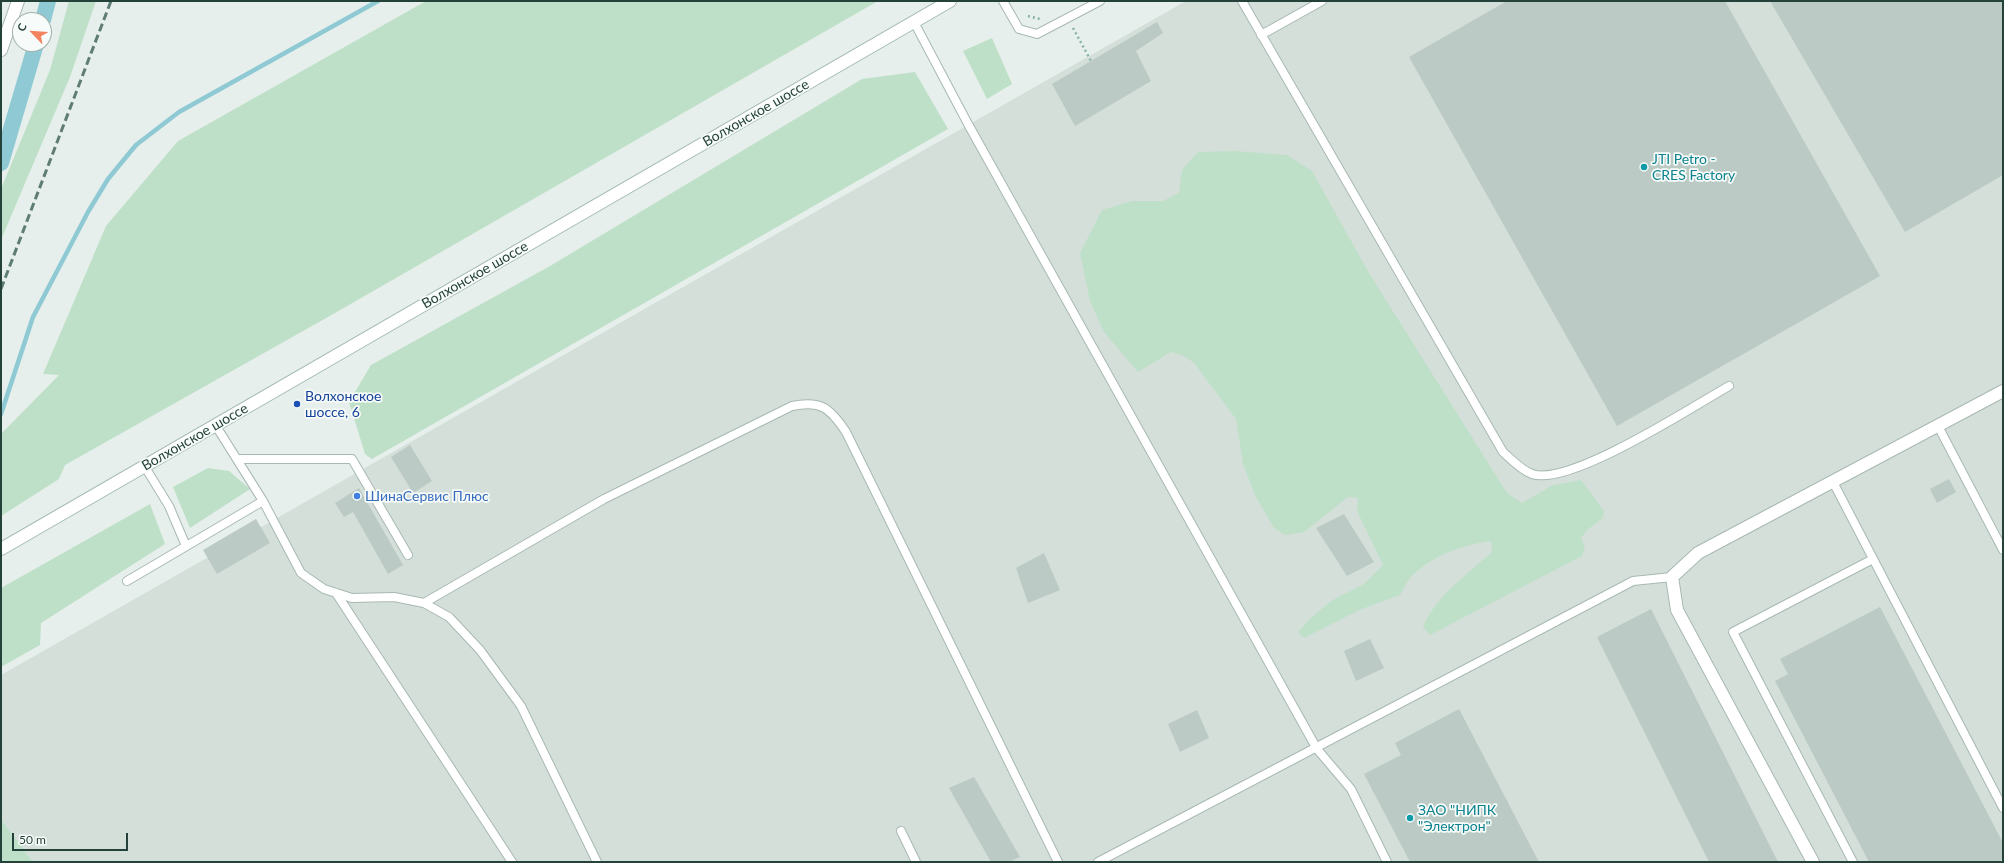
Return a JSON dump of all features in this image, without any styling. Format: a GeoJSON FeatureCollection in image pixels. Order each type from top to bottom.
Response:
{"type":"FeatureCollection","features":[{"type":"Feature","properties":{"kind":"main road"},"geometry":{"type":"LineString","coordinates":[[1,50],[18,1]]}},
{"type":"Feature","properties":{"kind":"main road","name":"Волхонское шоссе"},"geometry":{"type":"LineString","coordinates":[[1,549],[950,1]]}},
{"type":"Feature","properties":{"kind":"main road"},"geometry":{"type":"LineString","coordinates":[[1813,862],[1677,610],[1672,578],[1698,553],[2003,391]]}},
{"type":"Feature","properties":{"kind":"lane"},"geometry":{"type":"LineString","coordinates":[[1004,1],[1019,29],[1037,34],[1100,1]]}},
{"type":"Feature","properties":{"kind":"lane"},"geometry":{"type":"LineString","coordinates":[[1242,1],[1503,452],[1517,465],[1532,474],[1552,475],[1603,458],[1729,386]]}},
{"type":"Feature","properties":{"kind":"lane"},"geometry":{"type":"LineString","coordinates":[[1261,35],[1322,1]]}},
{"type":"Feature","properties":{"kind":"lane"},"geometry":{"type":"LineString","coordinates":[[914,22],[968,124],[1316,749],[1351,789],[1387,862]]}},
{"type":"Feature","properties":{"kind":"lane"},"geometry":{"type":"LineString","coordinates":[[424,603],[625,489],[792,406],[807,403],[820,405],[834,414],[846,432],[1058,862]]}},
{"type":"Feature","properties":{"kind":"lane"},"geometry":{"type":"LineString","coordinates":[[216,426],[263,501],[301,573],[324,589],[352,598],[394,597],[424,603],[448,617],[480,650],[521,706],[597,862]]}},
{"type":"Feature","properties":{"kind":"lane"},"geometry":{"type":"LineString","coordinates":[[1938,426],[2003,550]]}},
{"type":"Feature","properties":{"kind":"lane"},"geometry":{"type":"LineString","coordinates":[[238,459],[352,459],[408,555]]}},
{"type":"Feature","properties":{"kind":"lane"},"geometry":{"type":"LineString","coordinates":[[145,466],[169,506],[186,546]]}},
{"type":"Feature","properties":{"kind":"lane"},"geometry":{"type":"LineString","coordinates":[[1833,482],[2003,808]]}},
{"type":"Feature","properties":{"kind":"lane"},"geometry":{"type":"LineString","coordinates":[[127,581],[263,501]]}},
{"type":"Feature","properties":{"kind":"lane"},"geometry":{"type":"LineString","coordinates":[[1853,862],[1733,632],[1873,559]]}},
{"type":"Feature","properties":{"kind":"lane"},"geometry":{"type":"LineString","coordinates":[[1098,862],[1316,749],[1632,581],[1672,578]]}},
{"type":"Feature","properties":{"kind":"lane"},"geometry":{"type":"LineString","coordinates":[[336,593],[512,862]]}},
{"type":"Feature","properties":{"kind":"lane"},"geometry":{"type":"LineString","coordinates":[[901,831],[916,862]]}},
{"type":"Feature","properties":{"kind":"shaded area"},"geometry":{"type":"Polygon","coordinates":[[[1186,1],[2003,1],[2003,862],[33,862],[1,819],[1,675],[1186,1]]]}},
{"type":"Feature","properties":{"kind":"green space"},"geometry":{"type":"Polygon","coordinates":[[[69,1],[96,1],[70,77],[1,240],[1,189],[50,70],[69,1]]]}},
{"type":"Feature","properties":{"kind":"green space"},"geometry":{"type":"Polygon","coordinates":[[[426,1],[878,1],[335,313],[65,465],[59,479],[1,516],[1,434],[59,375],[43,374],[106,226],[178,141],[426,1]]]}},
{"type":"Feature","properties":{"kind":"green space"},"geometry":{"type":"Polygon","coordinates":[[[992,38],[1012,84],[987,99],[963,51],[992,38]]]}},
{"type":"Feature","properties":{"kind":"green space"},"geometry":{"type":"Polygon","coordinates":[[[915,72],[948,129],[372,459],[365,454],[349,402],[371,365],[550,266],[862,79],[915,72]]]}},
{"type":"Feature","properties":{"kind":"green space"},"geometry":{"type":"Polygon","coordinates":[[[1235,151],[1287,155],[1312,171],[1369,273],[1507,493],[1522,503],[1553,485],[1581,480],[1604,511],[1603,518],[1587,530],[1581,538],[1585,547],[1582,556],[1430,635],[1423,627],[1436,605],[1453,586],[1492,552],[1491,541],[1469,545],[1437,558],[1418,570],[1410,578],[1400,595],[1359,610],[1304,638],[1298,632],[1312,617],[1331,601],[1364,584],[1383,565],[1357,511],[1358,498],[1348,497],[1304,532],[1285,535],[1274,528],[1255,495],[1243,464],[1236,419],[1194,363],[1184,356],[1171,352],[1138,372],[1104,332],[1090,301],[1080,253],[1102,210],[1132,201],[1163,201],[1179,193],[1182,170],[1198,152],[1235,151]]]}},
{"type":"Feature","properties":{"kind":"green space"},"geometry":{"type":"Polygon","coordinates":[[[208,468],[229,471],[250,489],[190,528],[173,487],[208,468]]]}},
{"type":"Feature","properties":{"kind":"green space"},"geometry":{"type":"Polygon","coordinates":[[[150,504],[165,544],[41,623],[40,645],[1,667],[1,588],[150,504]]]}},
{"type":"Feature","properties":{"kind":"green space"},"geometry":{"type":"Polygon","coordinates":[[[1,819],[33,862],[1,862],[1,819]]]}},
{"type":"Feature","properties":{"kind":"building","name":"JTI Petro - CRES Factory"},"geometry":{"type":"Polygon","coordinates":[[[1507,1],[1725,1],[1880,276],[1617,426],[1409,57],[1507,1]]]}},
{"type":"Feature","properties":{"kind":"building"},"geometry":{"type":"Polygon","coordinates":[[[1770,1],[2003,1],[2003,175],[1905,232],[1770,1]]]}},
{"type":"Feature","properties":{"kind":"building"},"geometry":{"type":"Polygon","coordinates":[[[1157,22],[1163,33],[1136,51],[1151,81],[1075,126],[1052,84],[1157,22]]]}},
{"type":"Feature","properties":{"kind":"building"},"geometry":{"type":"Polygon","coordinates":[[[410,445],[432,481],[413,493],[391,457],[410,445]]]}},
{"type":"Feature","properties":{"kind":"building"},"geometry":{"type":"Polygon","coordinates":[[[1949,479],[1956,492],[1937,503],[1930,489],[1949,479]]]}},
{"type":"Feature","properties":{"kind":"building"},"geometry":{"type":"Polygon","coordinates":[[[359,488],[403,565],[388,574],[353,512],[344,517],[335,503],[359,488]]]}},
{"type":"Feature","properties":{"kind":"building"},"geometry":{"type":"Polygon","coordinates":[[[1344,514],[1374,562],[1347,576],[1316,528],[1344,514]]]}},
{"type":"Feature","properties":{"kind":"building"},"geometry":{"type":"Polygon","coordinates":[[[256,519],[270,543],[217,574],[203,550],[256,519]]]}},
{"type":"Feature","properties":{"kind":"building"},"geometry":{"type":"Polygon","coordinates":[[[1044,553],[1060,590],[1028,603],[1016,568],[1044,553]]]}},
{"type":"Feature","properties":{"kind":"building"},"geometry":{"type":"Polygon","coordinates":[[[1880,607],[2003,843],[2003,859],[1998,862],[1869,862],[1775,681],[1788,674],[1780,659],[1880,607]]]}},
{"type":"Feature","properties":{"kind":"building"},"geometry":{"type":"Polygon","coordinates":[[[1651,609],[1778,862],[1709,862],[1597,637],[1651,609]]]}},
{"type":"Feature","properties":{"kind":"building"},"geometry":{"type":"Polygon","coordinates":[[[1370,639],[1384,668],[1356,681],[1344,651],[1370,639]]]}},
{"type":"Feature","properties":{"kind":"building"},"geometry":{"type":"Polygon","coordinates":[[[1459,709],[1539,862],[1410,862],[1364,774],[1401,755],[1395,743],[1459,709]]]}},
{"type":"Feature","properties":{"kind":"building"},"geometry":{"type":"Polygon","coordinates":[[[1197,710],[1209,738],[1180,752],[1168,724],[1197,710]]]}},
{"type":"Feature","properties":{"kind":"building"},"geometry":{"type":"Polygon","coordinates":[[[974,777],[1020,857],[1009,862],[991,862],[949,788],[974,777]]]}},
{"type":"Feature","properties":{"kind":"waterway"},"geometry":{"type":"LineString","coordinates":[[45,12],[48,1]]}},
{"type":"Feature","properties":{"kind":"waterway"},"geometry":{"type":"LineString","coordinates":[[1,414],[33,317],[88,212],[108,179],[136,145],[179,112],[378,1]]}},
{"type":"Feature","properties":{"kind":"waterway"},"geometry":{"type":"LineString","coordinates":[[1,163],[34,52]]}},
{"type":"Feature","properties":{"kind":"railway"},"geometry":{"type":"LineString","coordinates":[[1,289],[111,1]]}},
{"type":"Feature","properties":{"kind":"place","name":"JTI Petro - CRES Factory"},"geometry":{"type":"Point","coordinates":[1644,167]}},
{"type":"Feature","properties":{"kind":"place","name":"Волхонское шоссе, 6"},"geometry":{"type":"Point","coordinates":[297,404]}},
{"type":"Feature","properties":{"kind":"place","name":"ШинаСервис Плюс"},"geometry":{"type":"Point","coordinates":[357,496]}},
{"type":"Feature","properties":{"kind":"place","name":"ЗАО \"НИПК \"Электрон\""},"geometry":{"type":"Point","coordinates":[1410,818]}}]}
